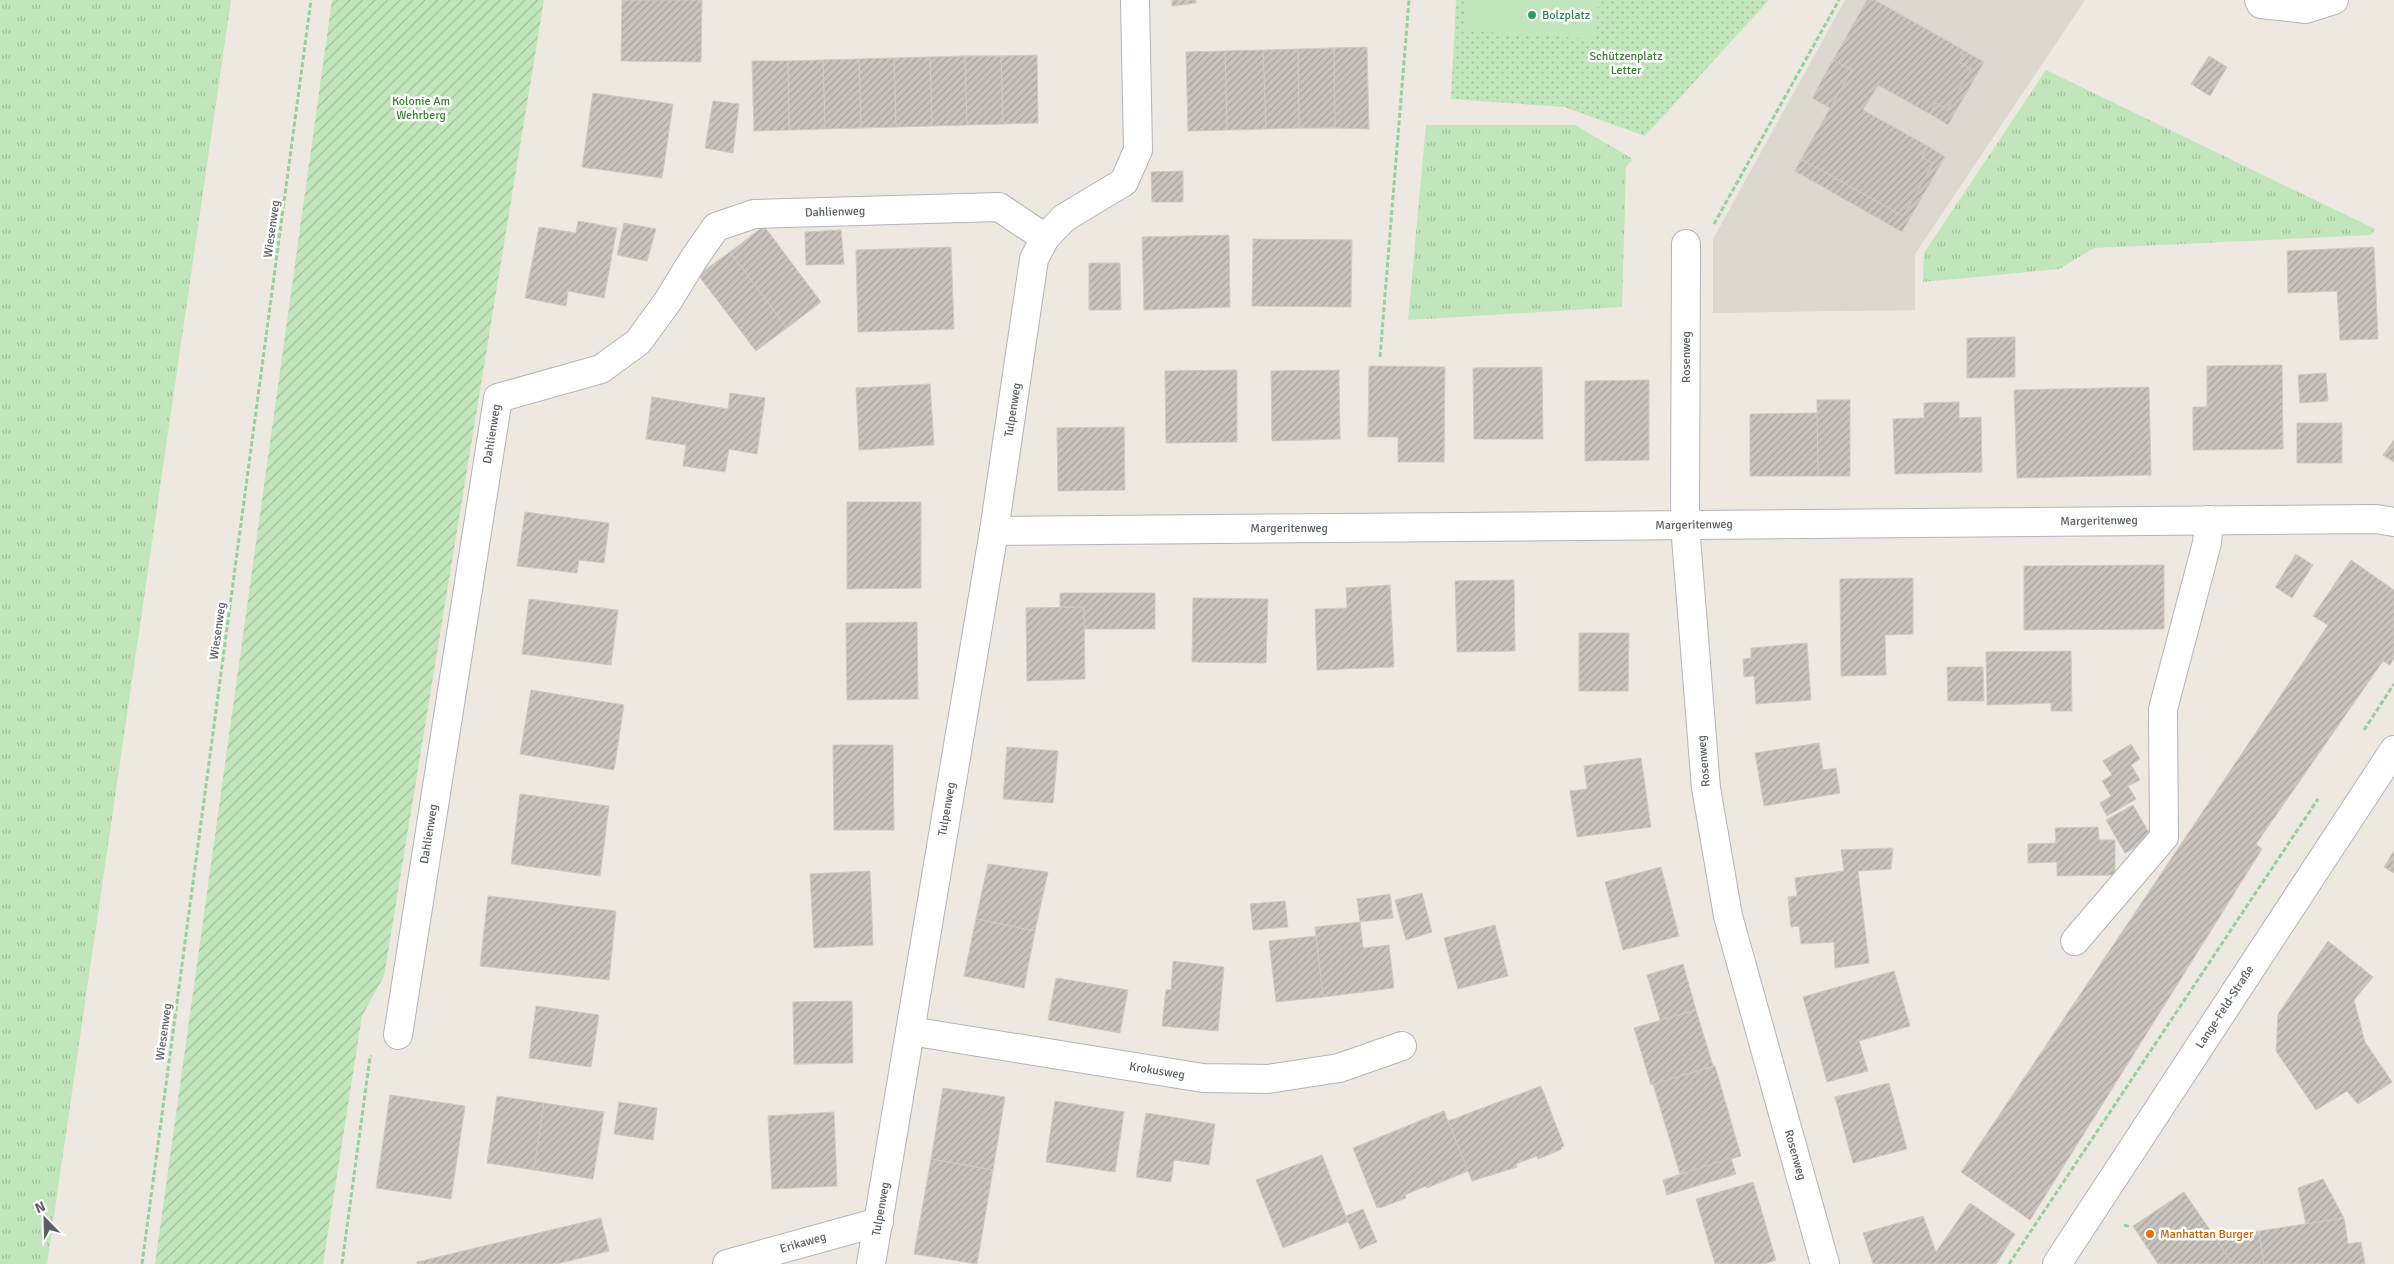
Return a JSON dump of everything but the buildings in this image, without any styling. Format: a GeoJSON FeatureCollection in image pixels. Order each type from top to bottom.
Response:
{"type":"FeatureCollection","features":[{"type":"Feature","properties":{"kind":"street"},"geometry":{"type":"LineString","coordinates":[[1045,238],[1064,218],[1124,182],[1138,150],[1135,0]]}},
{"type":"Feature","properties":{"kind":"street"},"geometry":{"type":"LineString","coordinates":[[2259,0],[2261,4],[2306,9],[2334,0]]}},
{"type":"Feature","properties":{"kind":"street","name":"Dahlienweg"},"geometry":{"type":"LineString","coordinates":[[398,1035],[498,398],[600,369],[638,342],[668,301],[716,227],[754,214],[999,207],[1045,238]]}},
{"type":"Feature","properties":{"kind":"street","name":"Tulpenweg"},"geometry":{"type":"LineString","coordinates":[[871,1264],[994,531],[1034,259],[1045,238]]}},
{"type":"Feature","properties":{"kind":"street","name":"Rosenweg"},"geometry":{"type":"LineString","coordinates":[[1686,244],[1685,525],[1706,788],[1728,916],[1825,1264]]}},
{"type":"Feature","properties":{"kind":"street","name":"Margeritenweg"},"geometry":{"type":"LineString","coordinates":[[994,531],[2209,520],[2376,519],[2394,522]]}},
{"type":"Feature","properties":{"kind":"street"},"geometry":{"type":"LineString","coordinates":[[2075,941],[2164,837],[2163,709],[2207,543],[2209,520]]}},
{"type":"Feature","properties":{"kind":"street","name":"Lange-Feld-Straße"},"geometry":{"type":"LineString","coordinates":[[2057,1264],[2394,750]]}},
{"type":"Feature","properties":{"kind":"street","name":"Krokusweg"},"geometry":{"type":"LineString","coordinates":[[910,1031],[1203,1078],[1277,1078],[1339,1068],[1402,1046]]}},
{"type":"Feature","properties":{"kind":"street","name":"Erikaweg"},"geometry":{"type":"LineString","coordinates":[[727,1264],[879,1222]]}},
{"type":"Feature","properties":{"kind":"path","name":"Wiesenweg"},"geometry":{"type":"LineString","coordinates":[[142,1264],[311,0]]}},
{"type":"Feature","properties":{"kind":"path"},"geometry":{"type":"LineString","coordinates":[[1380,356],[1409,0]]}},
{"type":"Feature","properties":{"kind":"path"},"geometry":{"type":"LineString","coordinates":[[1686,244],[1706,238],[1839,0]]}},
{"type":"Feature","properties":{"kind":"path"},"geometry":{"type":"LineString","coordinates":[[2361,734],[2394,684]]}},
{"type":"Feature","properties":{"kind":"path"},"geometry":{"type":"LineString","coordinates":[[2009,1264],[2322,792]]}},
{"type":"Feature","properties":{"kind":"path"},"geometry":{"type":"LineString","coordinates":[[342,1264],[370,1057],[398,1035]]}},
{"type":"Feature","properties":{"kind":"shaded area"},"geometry":{"type":"Polygon","coordinates":[[[1845,0],[2085,0],[1915,254],[1915,310],[1713,313],[1713,239],[1845,0]]]}},
{"type":"Feature","properties":{"kind":"green space"},"geometry":{"type":"Polygon","coordinates":[[[0,0],[231,0],[47,1264],[0,1264],[0,0]]]}},
{"type":"Feature","properties":{"kind":"green space","name":"Kolonie Am Wehrberg"},"geometry":{"type":"Polygon","coordinates":[[[332,0],[544,0],[384,976],[362,1016],[323,1264],[155,1264],[332,0]]]}},
{"type":"Feature","properties":{"kind":"green space","name":"Schützenplatz Letter"},"geometry":{"type":"Polygon","coordinates":[[[1456,0],[1769,0],[1645,136],[1564,107],[1451,99],[1456,0]]]}},
{"type":"Feature","properties":{"kind":"green space","name":"Bolzplatz"},"geometry":{"type":"Polygon","coordinates":[[[1467,0],[1598,0],[1596,39],[1466,31],[1467,0]]]}},
{"type":"Feature","properties":{"kind":"green space"},"geometry":{"type":"Polygon","coordinates":[[[2046,70],[2375,229],[2371,235],[2094,248],[2059,269],[1923,282],[1924,253],[2046,70]]]}},
{"type":"Feature","properties":{"kind":"green space"},"geometry":{"type":"Polygon","coordinates":[[[1426,125],[1575,125],[1633,159],[1626,167],[1622,307],[1408,320],[1426,125]]]}},
{"type":"Feature","properties":{"kind":"place","name":"Bolzplatz"},"geometry":{"type":"Point","coordinates":[1532,15]}},
{"type":"Feature","properties":{"kind":"place","name":"Manhattan Burger"},"geometry":{"type":"Point","coordinates":[2150,1234]}}]}
